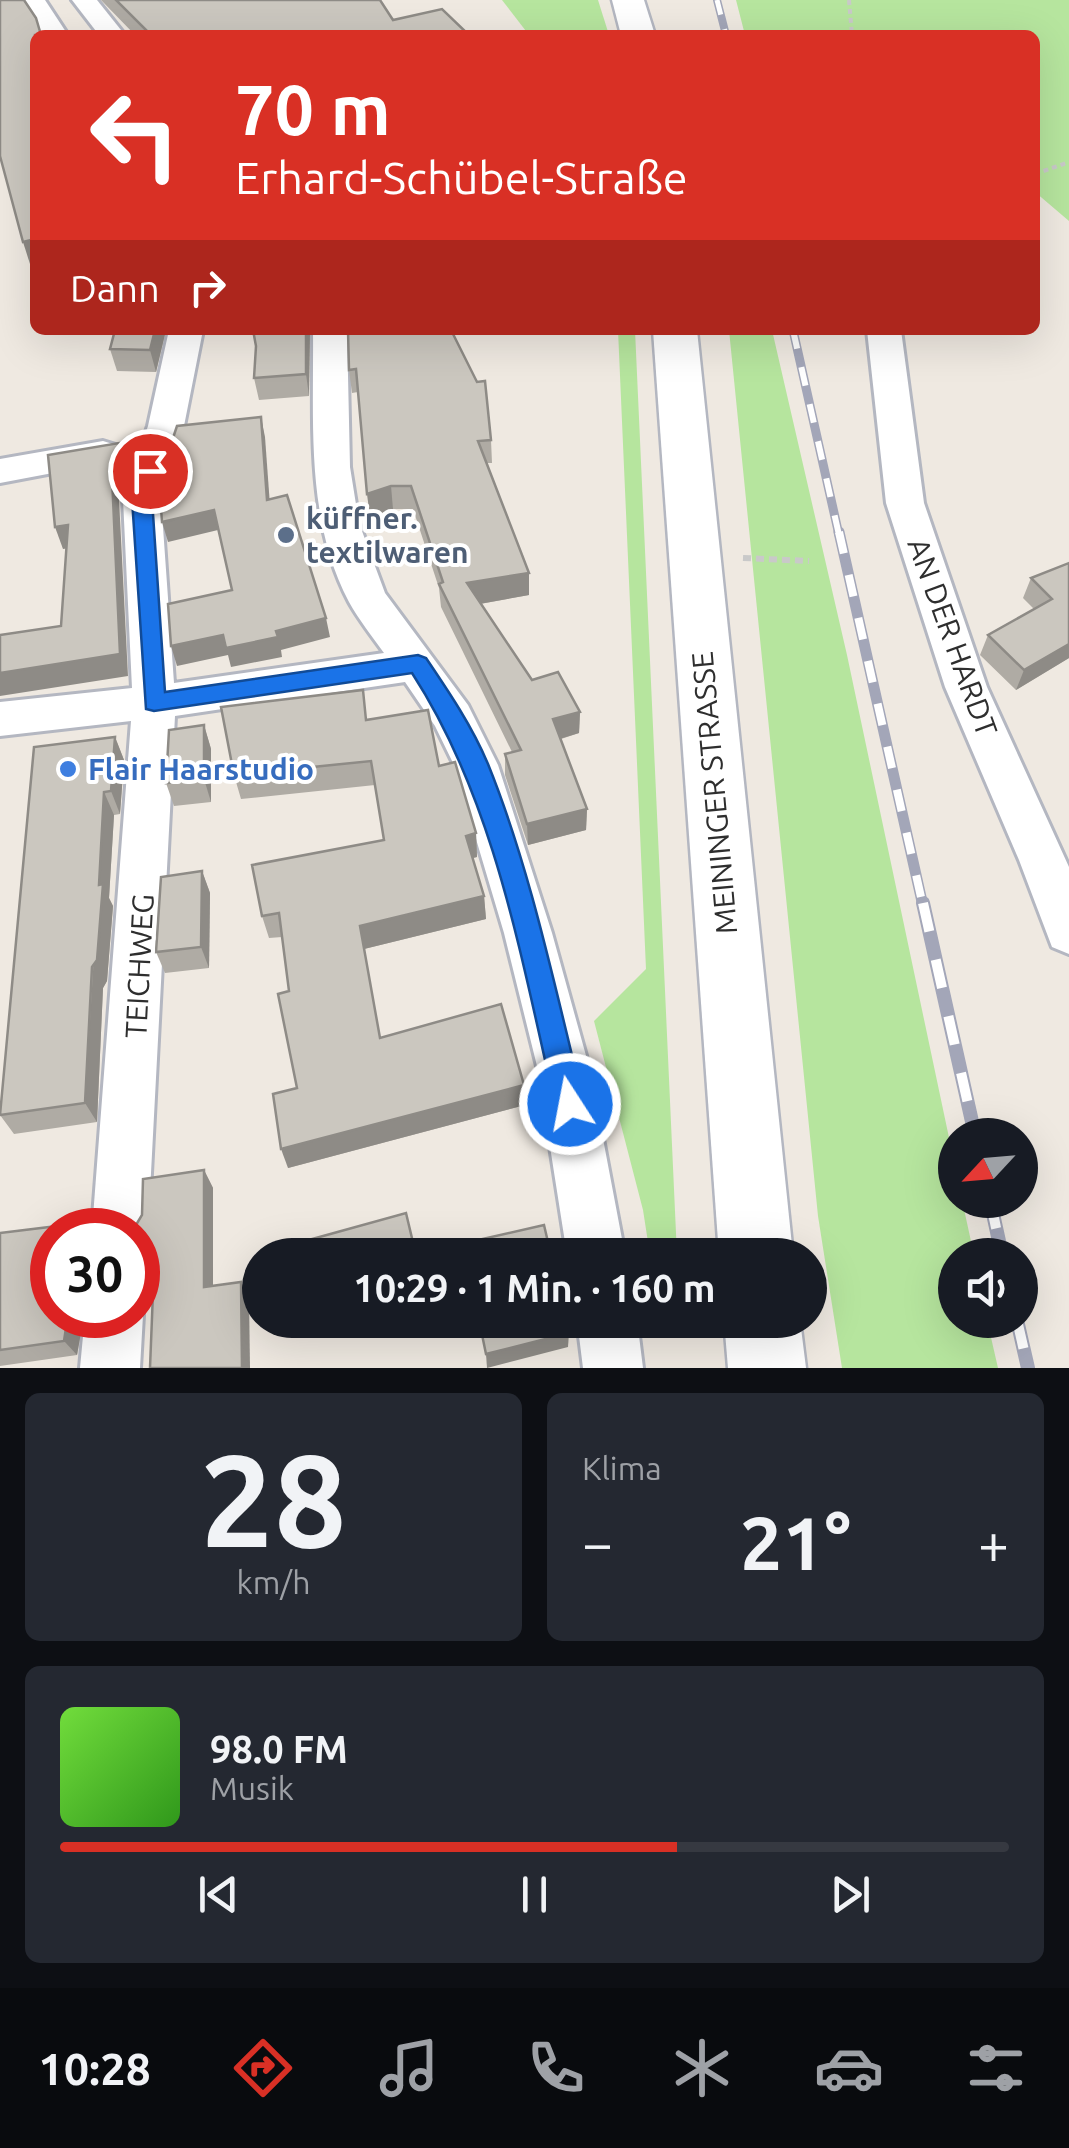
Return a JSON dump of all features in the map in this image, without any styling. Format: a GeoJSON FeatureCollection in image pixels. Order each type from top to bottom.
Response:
{"type":"FeatureCollection","features":[{"type":"Feature","properties":{"kind":"main road"},"geometry":{"type":"LineString","coordinates":[[628,0],[637,30]]}},
{"type":"Feature","properties":{"kind":"main road","name":"MEININGER STRASSE"},"geometry":{"type":"LineString","coordinates":[[675,335],[754,1238]]}},
{"type":"Feature","properties":{"kind":"main road"},"geometry":{"type":"LineString","coordinates":[[764,1338],[767,1368]]}},
{"type":"Feature","properties":{"kind":"street"},"geometry":{"type":"LineString","coordinates":[[33,0],[52,30]]}},
{"type":"Feature","properties":{"kind":"street"},"geometry":{"type":"LineString","coordinates":[[84,0],[108,30]]}},
{"type":"Feature","properties":{"kind":"street","name":"TEICHWEG"},"geometry":{"type":"LineString","coordinates":[[121,1208],[154,702],[142,499],[166,426],[185,335]]}},
{"type":"Feature","properties":{"kind":"street"},"geometry":{"type":"LineString","coordinates":[[330,335],[332,466],[340,523],[367,598],[453,717],[476,765],[564,1070],[593,1238]]}},
{"type":"Feature","properties":{"kind":"street","name":"AN DER HARDT"},"geometry":{"type":"LineString","coordinates":[[885,335],[905,503],[966,687],[1044,860],[1069,932]]}},
{"type":"Feature","properties":{"kind":"street"},"geometry":{"type":"LineString","coordinates":[[0,471],[159,443]]}},
{"type":"Feature","properties":{"kind":"street"},"geometry":{"type":"LineString","coordinates":[[0,719],[154,702],[418,664]]}},
{"type":"Feature","properties":{"kind":"street"},"geometry":{"type":"LineString","coordinates":[[110,1368],[112,1338]]}},
{"type":"Feature","properties":{"kind":"street"},"geometry":{"type":"LineString","coordinates":[[609,1338],[612,1368]]}},
{"type":"Feature","properties":{"kind":"path"},"geometry":{"type":"LineString","coordinates":[[850,0],[852,30]]}},
{"type":"Feature","properties":{"kind":"path"},"geometry":{"type":"LineString","coordinates":[[1040,172],[1069,162]]}},
{"type":"Feature","properties":{"kind":"path"},"geometry":{"type":"LineString","coordinates":[[692,556],[809,561]]}},
{"type":"Feature","properties":{"kind":"green space"},"geometry":{"type":"Polygon","coordinates":[[[502,0],[598,0],[607,30],[525,30],[502,0]]]}},
{"type":"Feature","properties":{"kind":"green space"},"geometry":{"type":"Polygon","coordinates":[[[736,0],[1069,0],[1069,221],[1040,196],[1040,30],[744,30],[736,0]]]}},
{"type":"Feature","properties":{"kind":"green space"},"geometry":{"type":"Polygon","coordinates":[[[618,335],[635,335],[676,1238],[647,1238],[594,1021],[646,969],[618,335]]]}},
{"type":"Feature","properties":{"kind":"green space"},"geometry":{"type":"Polygon","coordinates":[[[730,335],[773,335],[847,655],[945,1118],[938,1118],[938,1218],[966,1218],[970,1238],[938,1238],[938,1338],[991,1338],[998,1368],[842,1368],[827,1273],[827,1238],[821,1238],[730,335]]]}},
{"type":"Feature","properties":{"kind":"building"},"geometry":{"type":"Polygon","coordinates":[[[0,0],[24,0],[40,30],[30,30],[30,240],[23,242],[0,156],[0,0]]]}},
{"type":"Feature","properties":{"kind":"building"},"geometry":{"type":"Polygon","coordinates":[[[116,0],[380,0],[393,20],[442,9],[464,30],[146,30],[116,0]]]}},
{"type":"Feature","properties":{"kind":"building"},"geometry":{"type":"Polygon","coordinates":[[[114,335],[154,335],[150,350],[110,349],[114,335]]]}},
{"type":"Feature","properties":{"kind":"building"},"geometry":{"type":"Polygon","coordinates":[[[254,335],[306,335],[306,374],[254,378],[254,335]]]}},
{"type":"Feature","properties":{"kind":"building"},"geometry":{"type":"Polygon","coordinates":[[[348,335],[454,335],[477,382],[485,381],[491,440],[478,441],[529,573],[467,583],[532,680],[558,672],[580,712],[553,719],[587,809],[527,824],[505,754],[521,750],[439,584],[443,582],[411,486],[391,486],[367,494],[356,369],[349,370],[348,335]]]}},
{"type":"Feature","properties":{"kind":"building"},"geometry":{"type":"Polygon","coordinates":[[[261,417],[267,500],[287,495],[326,618],[276,631],[278,637],[226,648],[223,635],[171,646],[168,604],[232,590],[214,510],[162,522],[159,480],[177,426],[261,417]]]}},
{"type":"Feature","properties":{"kind":"building"},"geometry":{"type":"Polygon","coordinates":[[[125,442],[112,477],[120,654],[0,673],[0,635],[61,626],[68,525],[55,527],[48,455],[125,442]]]}},
{"type":"Feature","properties":{"kind":"building"},"geometry":{"type":"Polygon","coordinates":[[[1069,563],[1069,644],[1024,670],[988,635],[1052,599],[1031,578],[1069,563]]]}},
{"type":"Feature","properties":{"kind":"building"},"geometry":{"type":"Polygon","coordinates":[[[363,690],[366,720],[428,710],[439,766],[455,762],[476,833],[466,836],[484,896],[360,926],[380,1038],[501,1004],[524,1085],[281,1149],[273,1094],[297,1088],[278,994],[289,991],[279,913],[262,916],[252,865],[384,840],[371,761],[234,775],[221,707],[363,690]]]}},
{"type":"Feature","properties":{"kind":"building"},"geometry":{"type":"Polygon","coordinates":[[[204,725],[204,779],[166,783],[169,730],[204,725]]]}},
{"type":"Feature","properties":{"kind":"building"},"geometry":{"type":"Polygon","coordinates":[[[115,737],[111,791],[104,792],[99,885],[103,884],[97,960],[92,967],[85,1103],[0,1115],[34,747],[115,737]]]}},
{"type":"Feature","properties":{"kind":"building"},"geometry":{"type":"Polygon","coordinates":[[[202,871],[201,947],[156,952],[161,877],[202,871]]]}},
{"type":"Feature","properties":{"kind":"building"},"geometry":{"type":"Polygon","coordinates":[[[204,1170],[204,1287],[241,1282],[242,1368],[150,1368],[151,1338],[160,1338],[160,1208],[142,1208],[143,1179],[204,1170]]]}},
{"type":"Feature","properties":{"kind":"building"},"geometry":{"type":"Polygon","coordinates":[[[406,1213],[412,1238],[316,1238],[406,1213]]]}},
{"type":"Feature","properties":{"kind":"building"},"geometry":{"type":"Polygon","coordinates":[[[544,1225],[547,1238],[487,1238],[544,1225]]]}},
{"type":"Feature","properties":{"kind":"building"},"geometry":{"type":"Polygon","coordinates":[[[30,1229],[30,1338],[64,1338],[64,1341],[0,1350],[0,1233],[30,1229]]]}},
{"type":"Feature","properties":{"kind":"building"},"geometry":{"type":"Polygon","coordinates":[[[483,1338],[549,1338],[486,1354],[483,1338]]]}},
{"type":"Feature","properties":{"kind":"railway"},"geometry":{"type":"LineString","coordinates":[[717,0],[725,30]]}},
{"type":"Feature","properties":{"kind":"railway"},"geometry":{"type":"LineString","coordinates":[[794,335],[839,535]]}},
{"type":"Feature","properties":{"kind":"railway"},"geometry":{"type":"LineString","coordinates":[[839,532],[923,906]]}},
{"type":"Feature","properties":{"kind":"railway"},"geometry":{"type":"LineString","coordinates":[[923,903],[971,1118]]}},
{"type":"Feature","properties":{"kind":"railway"},"geometry":{"type":"LineString","coordinates":[[994,1218],[998,1238]]}},
{"type":"Feature","properties":{"kind":"railway"},"geometry":{"type":"LineString","coordinates":[[1021,1338],[1028,1368]]}},
{"type":"Feature","properties":{"kind":"place","name":"küffner. textilwaren"},"geometry":{"type":"Point","coordinates":[286,535]}},
{"type":"Feature","properties":{"kind":"place","name":"Flair Haarstudio"},"geometry":{"type":"Point","coordinates":[68,769]}},
{"type":"Feature","properties":{"kind":"route"},"geometry":{"type":"LineString","coordinates":[[150,471],[142,499],[154,702],[418,664],[453,717],[476,765],[528,933],[570,1104]]}}]}
